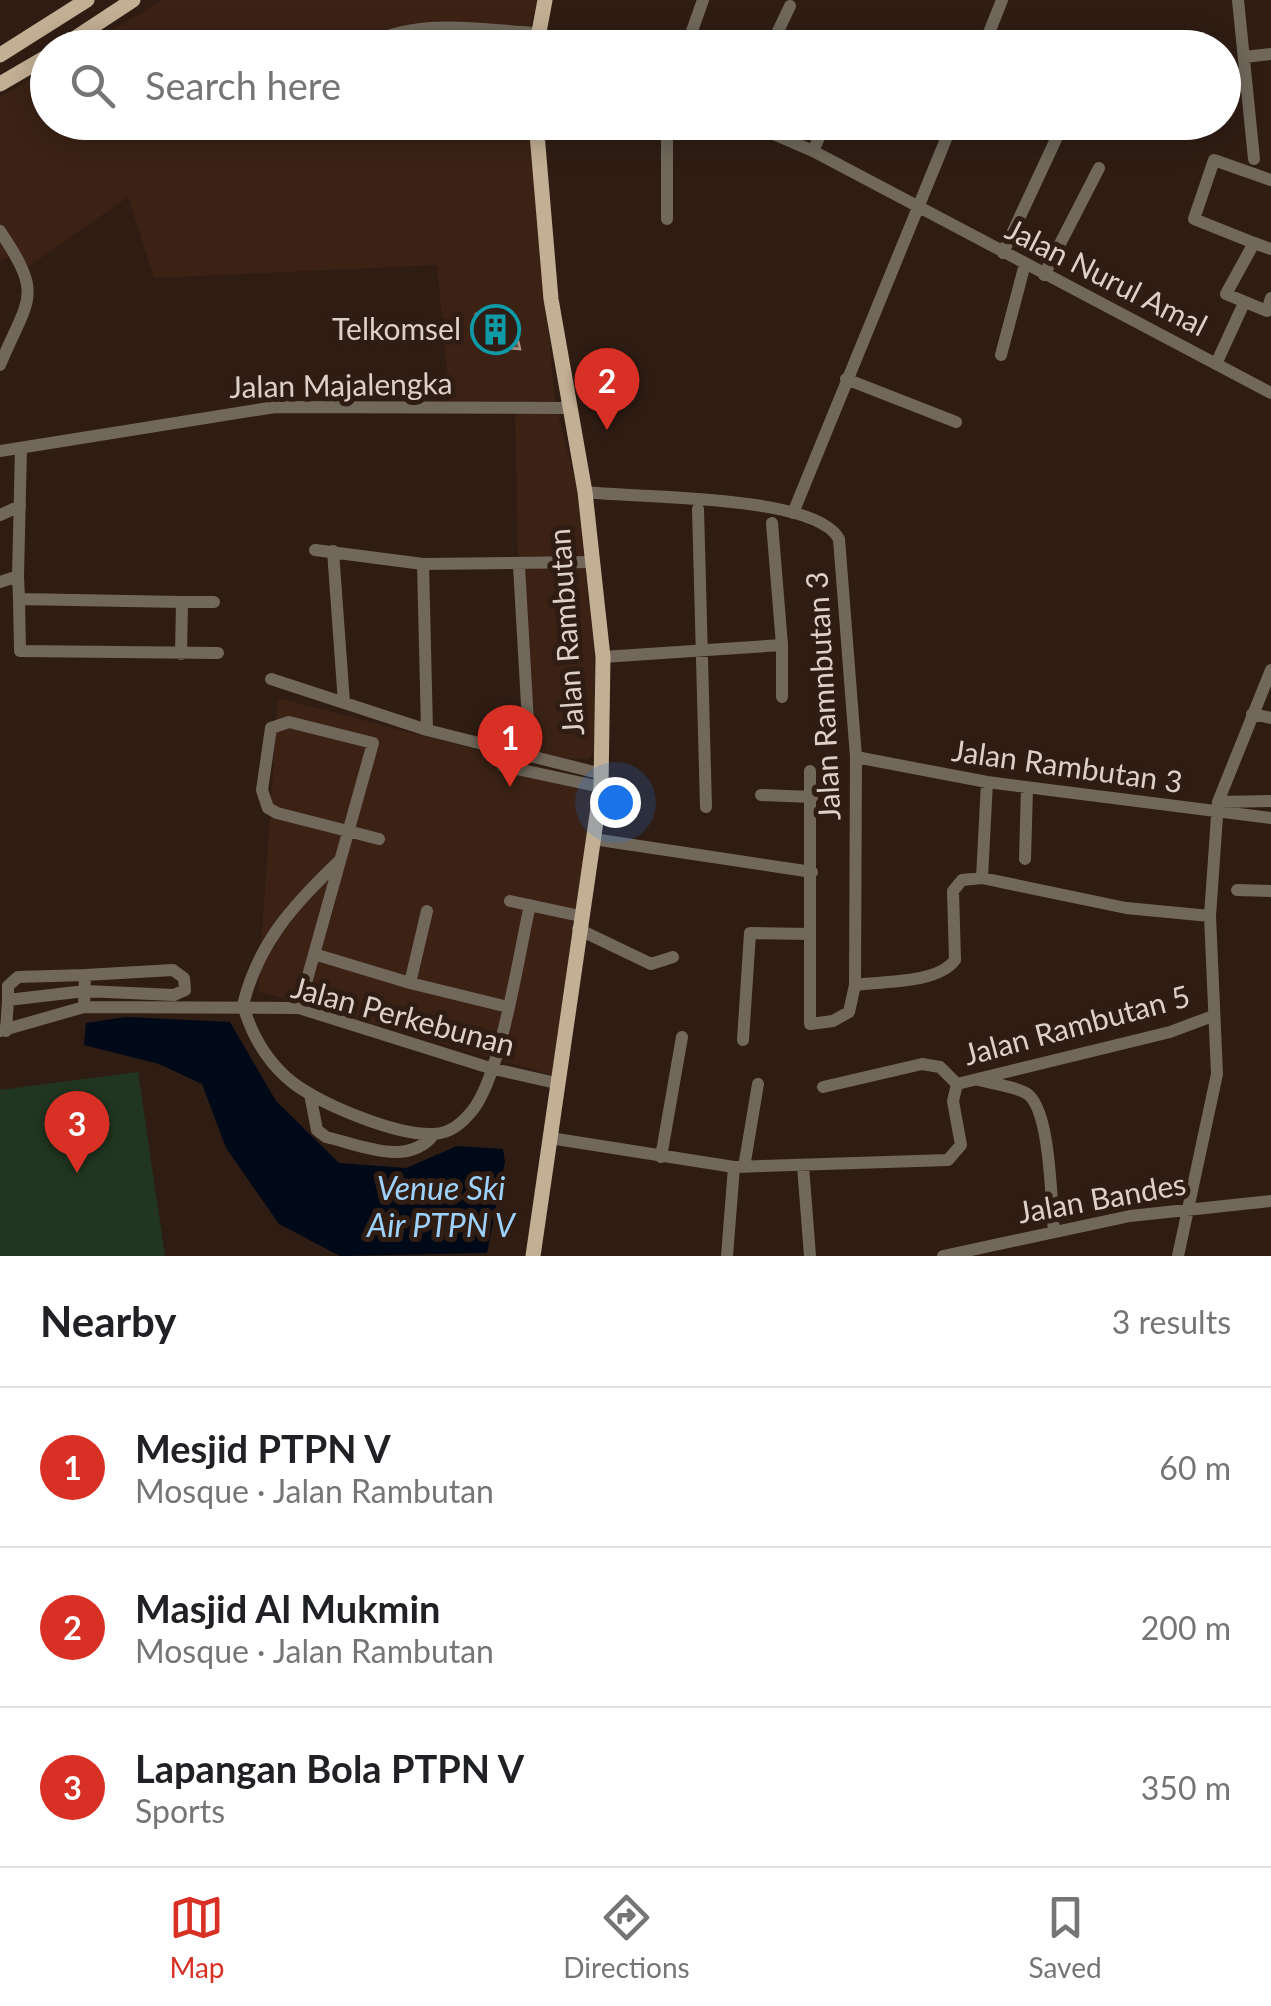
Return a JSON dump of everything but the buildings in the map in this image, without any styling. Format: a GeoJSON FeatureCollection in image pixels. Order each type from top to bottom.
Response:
{"type":"FeatureCollection","features":[{"type":"Feature","properties":{"kind":"main road"},"geometry":{"type":"LineString","coordinates":[[40,30],[88,0]]}},
{"type":"Feature","properties":{"kind":"main road"},"geometry":{"type":"LineString","coordinates":[[87,30],[133,0]]}},
{"type":"Feature","properties":{"kind":"main road"},"geometry":{"type":"LineString","coordinates":[[538,30],[545,0]]}},
{"type":"Feature","properties":{"kind":"main road"},"geometry":{"type":"LineString","coordinates":[[0,55],[30,36]]}},
{"type":"Feature","properties":{"kind":"main road"},"geometry":{"type":"LineString","coordinates":[[0,84],[30,66]]}},
{"type":"Feature","properties":{"kind":"main road","name":"Jalan Rambutan"},"geometry":{"type":"LineString","coordinates":[[533,1256],[602,781],[603,657],[585,492],[567,408],[551,299],[538,140]]}},
{"type":"Feature","properties":{"kind":"street"},"geometry":{"type":"LineString","coordinates":[[692,30],[703,0]]}},
{"type":"Feature","properties":{"kind":"street"},"geometry":{"type":"LineString","coordinates":[[990,30],[1002,0]]}},
{"type":"Feature","properties":{"kind":"street"},"geometry":{"type":"LineString","coordinates":[[1238,0],[1254,158]]}},
{"type":"Feature","properties":{"kind":"street"},"geometry":{"type":"LineString","coordinates":[[779,30],[790,6]]}},
{"type":"Feature","properties":{"kind":"street"},"geometry":{"type":"LineString","coordinates":[[415,30],[454,30]]}},
{"type":"Feature","properties":{"kind":"street"},"geometry":{"type":"LineString","coordinates":[[1244,57],[1271,54]]}},
{"type":"Feature","properties":{"kind":"street"},"geometry":{"type":"LineString","coordinates":[[667,140],[667,219]]}},
{"type":"Feature","properties":{"kind":"street","name":"Jalan Nurul Amal"},"geometry":{"type":"LineString","coordinates":[[788,140],[1271,393]]}},
{"type":"Feature","properties":{"kind":"street"},"geometry":{"type":"LineString","coordinates":[[813,151],[818,140]]}},
{"type":"Feature","properties":{"kind":"street"},"geometry":{"type":"LineString","coordinates":[[793,513],[946,140]]}},
{"type":"Feature","properties":{"kind":"street"},"geometry":{"type":"LineString","coordinates":[[1003,252],[1056,140]]}},
{"type":"Feature","properties":{"kind":"street"},"geometry":{"type":"LineString","coordinates":[[1271,180],[1214,160],[1194,219],[1271,249]]}},
{"type":"Feature","properties":{"kind":"street"},"geometry":{"type":"LineString","coordinates":[[1044,274],[1099,168]]}},
{"type":"Feature","properties":{"kind":"street"},"geometry":{"type":"LineString","coordinates":[[0,230],[25,268],[30,284],[0,365]]}},
{"type":"Feature","properties":{"kind":"street"},"geometry":{"type":"LineString","coordinates":[[1254,243],[1226,294],[1267,311],[1271,298]]}},
{"type":"Feature","properties":{"kind":"street"},"geometry":{"type":"LineString","coordinates":[[1001,354],[1024,264]]}},
{"type":"Feature","properties":{"kind":"street"},"geometry":{"type":"LineString","coordinates":[[1216,364],[1244,303]]}},
{"type":"Feature","properties":{"kind":"street"},"geometry":{"type":"LineString","coordinates":[[846,379],[956,422]]}},
{"type":"Feature","properties":{"kind":"street","name":"Jalan Majalengka"},"geometry":{"type":"LineString","coordinates":[[0,451],[275,408],[567,408]]}},
{"type":"Feature","properties":{"kind":"street"},"geometry":{"type":"LineString","coordinates":[[21,448],[20,652],[218,654]]}},
{"type":"Feature","properties":{"kind":"street","name":"Jalan Ramnbutan 3"},"geometry":{"type":"LineString","coordinates":[[585,492],[711,498],[793,513],[830,526],[841,545],[856,757],[855,985]]}},
{"type":"Feature","properties":{"kind":"street"},"geometry":{"type":"LineString","coordinates":[[0,515],[20,506]]}},
{"type":"Feature","properties":{"kind":"street"},"geometry":{"type":"LineString","coordinates":[[698,509],[706,806]]}},
{"type":"Feature","properties":{"kind":"street"},"geometry":{"type":"LineString","coordinates":[[772,523],[782,644],[782,697]]}},
{"type":"Feature","properties":{"kind":"street"},"geometry":{"type":"LineString","coordinates":[[314,550],[423,564],[519,566],[592,562]]}},
{"type":"Feature","properties":{"kind":"street"},"geometry":{"type":"LineString","coordinates":[[333,552],[344,702]]}},
{"type":"Feature","properties":{"kind":"street"},"geometry":{"type":"LineString","coordinates":[[423,564],[427,730]]}},
{"type":"Feature","properties":{"kind":"street"},"geometry":{"type":"LineString","coordinates":[[519,566],[530,757]]}},
{"type":"Feature","properties":{"kind":"street"},"geometry":{"type":"LineString","coordinates":[[0,582],[18,576]]}},
{"type":"Feature","properties":{"kind":"street"},"geometry":{"type":"LineString","coordinates":[[19,598],[214,602]]}},
{"type":"Feature","properties":{"kind":"street"},"geometry":{"type":"LineString","coordinates":[[181,654],[182,602]]}},
{"type":"Feature","properties":{"kind":"street"},"geometry":{"type":"LineString","coordinates":[[603,657],[782,644]]}},
{"type":"Feature","properties":{"kind":"street"},"geometry":{"type":"LineString","coordinates":[[1178,1256],[1185,1207],[1217,1074],[1210,916],[1218,808],[1271,670]]}},
{"type":"Feature","properties":{"kind":"street"},"geometry":{"type":"LineString","coordinates":[[271,679],[602,781]]}},
{"type":"Feature","properties":{"kind":"street"},"geometry":{"type":"LineString","coordinates":[[1252,714],[1271,718]]}},
{"type":"Feature","properties":{"kind":"street"},"geometry":{"type":"LineString","coordinates":[[299,1008],[347,832],[373,744],[317,726],[279,722],[272,728],[264,803],[277,813],[347,832],[379,840]]}},
{"type":"Feature","properties":{"kind":"street","name":"Jalan Rambutan 3"},"geometry":{"type":"LineString","coordinates":[[856,757],[1027,788],[1218,808],[1271,818]]}},
{"type":"Feature","properties":{"kind":"street"},"geometry":{"type":"LineString","coordinates":[[503,766],[602,781]]}},
{"type":"Feature","properties":{"kind":"street"},"geometry":{"type":"LineString","coordinates":[[810,771],[810,1024],[833,1021],[849,1012],[855,985],[936,974],[952,966],[956,960],[953,891],[962,880],[982,878],[1126,908],[1210,916]]}},
{"type":"Feature","properties":{"kind":"street"},"geometry":{"type":"LineString","coordinates":[[982,878],[987,782]]}},
{"type":"Feature","properties":{"kind":"street"},"geometry":{"type":"LineString","coordinates":[[1025,859],[1027,788]]}},
{"type":"Feature","properties":{"kind":"street"},"geometry":{"type":"LineString","coordinates":[[761,795],[812,798]]}},
{"type":"Feature","properties":{"kind":"street"},"geometry":{"type":"LineString","coordinates":[[1218,808],[1271,801]]}},
{"type":"Feature","properties":{"kind":"street"},"geometry":{"type":"LineString","coordinates":[[592,839],[812,872]]}},
{"type":"Feature","properties":{"kind":"street"},"geometry":{"type":"LineString","coordinates":[[339,861],[296,903],[266,941],[243,1005],[262,1050],[284,1075],[310,1094],[358,1115],[434,1134]]}},
{"type":"Feature","properties":{"kind":"street"},"geometry":{"type":"LineString","coordinates":[[1237,890],[1271,891]]}},
{"type":"Feature","properties":{"kind":"street"},"geometry":{"type":"LineString","coordinates":[[510,901],[579,923],[651,964],[674,957]]}},
{"type":"Feature","properties":{"kind":"street"},"geometry":{"type":"LineString","coordinates":[[310,1094],[317,1130],[326,1137],[405,1154],[419,1150],[434,1134],[464,1121],[477,1106],[490,1068],[530,905]]}},
{"type":"Feature","properties":{"kind":"street"},"geometry":{"type":"LineString","coordinates":[[410,983],[426,911]]}},
{"type":"Feature","properties":{"kind":"street"},"geometry":{"type":"LineString","coordinates":[[744,1040],[750,933],[810,934]]}},
{"type":"Feature","properties":{"kind":"street"},"geometry":{"type":"LineString","coordinates":[[314,954],[508,1007]]}},
{"type":"Feature","properties":{"kind":"street"},"geometry":{"type":"LineString","coordinates":[[3,1031],[8,986],[18,977],[174,970],[184,978],[185,990],[174,995],[85,991],[8,1000]]}},
{"type":"Feature","properties":{"kind":"street"},"geometry":{"type":"LineString","coordinates":[[84,1007],[85,974]]}},
{"type":"Feature","properties":{"kind":"street","name":"Jalan Perkebunan"},"geometry":{"type":"LineString","coordinates":[[3,1031],[84,1007],[299,1008],[490,1068],[556,1083]]}},
{"type":"Feature","properties":{"kind":"street","name":"Jalan Rambutan 5"},"geometry":{"type":"LineString","coordinates":[[550,1138],[739,1167],[941,1160],[956,1156],[961,1145],[953,1101],[957,1084],[1213,1016]]}},
{"type":"Feature","properties":{"kind":"street"},"geometry":{"type":"LineString","coordinates":[[661,1157],[682,1038]]}},
{"type":"Feature","properties":{"kind":"street"},"geometry":{"type":"LineString","coordinates":[[823,1087],[922,1064],[940,1068],[957,1084]]}},
{"type":"Feature","properties":{"kind":"street"},"geometry":{"type":"LineString","coordinates":[[978,1080],[1025,1093],[1036,1106],[1044,1128],[1054,1232]]}},
{"type":"Feature","properties":{"kind":"street"},"geometry":{"type":"LineString","coordinates":[[727,1256],[739,1167],[758,1084]]}},
{"type":"Feature","properties":{"kind":"street"},"geometry":{"type":"LineString","coordinates":[[802,1166],[810,1256]]}},
{"type":"Feature","properties":{"kind":"street","name":"Jalan Bandes"},"geometry":{"type":"LineString","coordinates":[[943,1256],[1185,1207],[1271,1202]]}},
{"type":"Feature","properties":{"kind":"shaded area"},"geometry":{"type":"Polygon","coordinates":[[[162,0],[538,0],[529,30],[113,30],[162,0]]]}},
{"type":"Feature","properties":{"kind":"shaded area"},"geometry":{"type":"Polygon","coordinates":[[[30,79],[30,140],[531,140],[555,401],[577,490],[594,651],[597,750],[588,759],[545,757],[533,743],[518,559],[515,404],[450,404],[437,265],[154,278],[128,197],[28,267],[15,254],[0,261],[0,97],[30,79]]]}},
{"type":"Feature","properties":{"kind":"shaded area"},"geometry":{"type":"Polygon","coordinates":[[[278,698],[596,781],[552,1075],[258,991],[278,698]]]}},
{"type":"Feature","properties":{"kind":"green space"},"geometry":{"type":"Polygon","coordinates":[[[138,1072],[165,1256],[0,1256],[0,1090],[138,1072]]]}},
{"type":"Feature","properties":{"kind":"water","name":"Venue Ski Air PTPN V"},"geometry":{"type":"Polygon","coordinates":[[[126,1017],[230,1022],[276,1101],[339,1163],[406,1168],[457,1146],[503,1149],[505,1162],[487,1253],[340,1256],[279,1224],[226,1148],[202,1084],[159,1064],[84,1045],[86,1023],[126,1017]]]}},
{"type":"Feature","properties":{"kind":"place","name":"Telkomsel"},"geometry":{"type":"Point","coordinates":[496,330]}},
{"type":"Feature","properties":{"kind":"place","name":"Masjid Al Mukmin"},"geometry":{"type":"Point","coordinates":[607,430]}},
{"type":"Feature","properties":{"kind":"place","name":"Mesjid PTPN V"},"geometry":{"type":"Point","coordinates":[510,787]}},
{"type":"Feature","properties":{"kind":"place","name":"Lapangan Bola PTPN V"},"geometry":{"type":"Point","coordinates":[77,1173]}}]}
